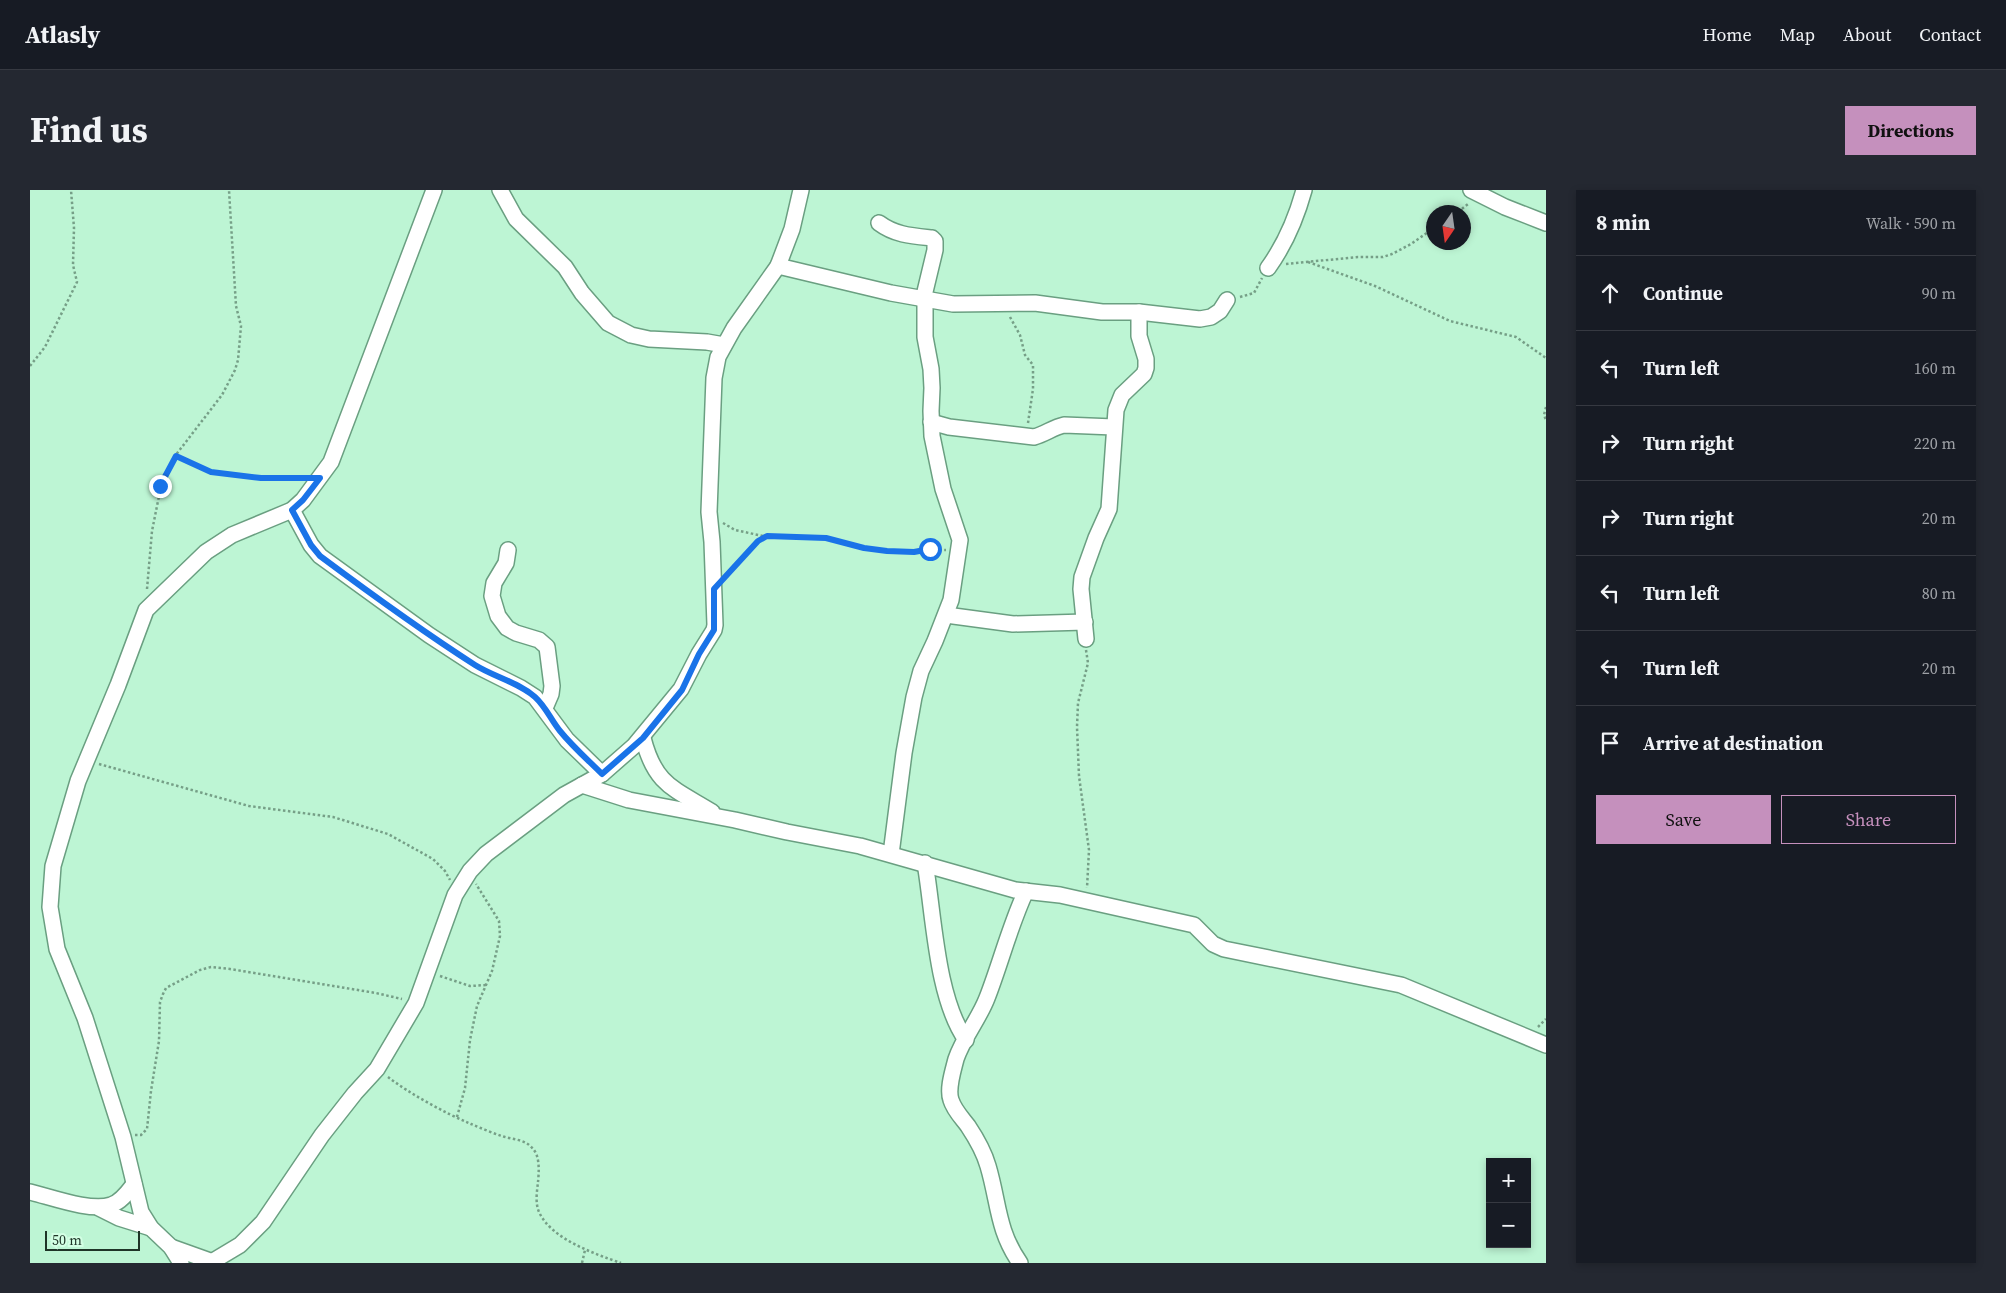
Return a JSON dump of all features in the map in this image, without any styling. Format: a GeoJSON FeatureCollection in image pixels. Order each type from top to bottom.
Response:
{"type":"FeatureCollection","features":[{"type":"Feature","properties":{"kind":"street"},"geometry":{"type":"LineString","coordinates":[[181,1263],[171,1247],[151,1228],[141,1212],[123,1137],[85,1018],[57,948],[50,907],[53,866],[78,781],[88,761],[146,610],[206,552],[232,535],[292,510],[303,500],[332,462],[434,190]]}},
{"type":"Feature","properties":{"kind":"street"},"geometry":{"type":"LineString","coordinates":[[500,190],[516,219],[565,267],[582,293],[608,323],[631,335],[649,339],[707,342],[724,345]]}},
{"type":"Feature","properties":{"kind":"street"},"geometry":{"type":"LineString","coordinates":[[171,1247],[211,1262],[240,1246],[263,1222],[322,1135],[355,1093],[377,1069],[416,1003],[455,895],[470,871],[486,854],[564,794],[602,774],[643,738],[682,690],[699,654],[714,630],[712,542],[708,512],[714,378],[718,357],[734,328],[778,266],[792,229],[801,190]]}},
{"type":"Feature","properties":{"kind":"street"},"geometry":{"type":"LineString","coordinates":[[1268,268],[1284,244],[1295,222],[1304,190]]}},
{"type":"Feature","properties":{"kind":"street"},"geometry":{"type":"LineString","coordinates":[[1470,190],[1505,207],[1546,223]]}},
{"type":"Feature","properties":{"kind":"street"},"geometry":{"type":"LineString","coordinates":[[879,223],[902,234],[932,238],[935,241],[935,250],[924,300],[925,337],[931,369],[932,422],[938,471],[960,540],[951,600],[921,671],[914,697],[890,854]]}},
{"type":"Feature","properties":{"kind":"street"},"geometry":{"type":"LineString","coordinates":[[778,266],[924,300],[953,304],[1035,303],[1102,312],[1139,312],[1189,318],[1211,318],[1220,311],[1227,300]]}},
{"type":"Feature","properties":{"kind":"street"},"geometry":{"type":"LineString","coordinates":[[1086,639],[1081,589],[1082,578],[1096,538],[1109,509],[1116,410],[1122,395],[1144,374],[1146,368],[1146,359],[1139,336],[1139,312]]}},
{"type":"Feature","properties":{"kind":"street"},"geometry":{"type":"LineString","coordinates":[[932,422],[949,427],[980,429],[1034,437],[1064,425],[1114,428]]}},
{"type":"Feature","properties":{"kind":"street"},"geometry":{"type":"LineString","coordinates":[[292,510],[311,545],[320,556],[430,635],[488,672],[535,697],[567,740],[602,774]]}},
{"type":"Feature","properties":{"kind":"street"},"geometry":{"type":"LineString","coordinates":[[508,550],[506,563],[491,591],[492,596],[498,616],[507,628],[516,634],[539,640],[546,647],[552,686],[545,708]]}},
{"type":"Feature","properties":{"kind":"street"},"geometry":{"type":"LineString","coordinates":[[946,615],[1012,624],[1085,622]]}},
{"type":"Feature","properties":{"kind":"street"},"geometry":{"type":"LineString","coordinates":[[643,738],[653,767],[668,786],[719,817]]}},
{"type":"Feature","properties":{"kind":"street"},"geometry":{"type":"LineString","coordinates":[[582,786],[630,800],[890,854],[974,879],[1026,891],[1060,895],[1194,925],[1214,944],[1224,949],[1400,985],[1546,1045]]}},
{"type":"Feature","properties":{"kind":"street"},"geometry":{"type":"LineString","coordinates":[[926,864],[936,943],[944,986],[958,1029],[966,1040]]}},
{"type":"Feature","properties":{"kind":"street"},"geometry":{"type":"LineString","coordinates":[[1020,1263],[1005,1237],[999,1220],[992,1180],[985,1157],[969,1128],[950,1100],[950,1089],[957,1058],[986,998],[1004,951],[1013,918],[1026,891]]}},
{"type":"Feature","properties":{"kind":"street"},"geometry":{"type":"LineString","coordinates":[[99,1208],[113,1205],[124,1197],[134,1184]]}},
{"type":"Feature","properties":{"kind":"street"},"geometry":{"type":"LineString","coordinates":[[30,1192],[99,1208],[119,1218],[151,1228]]}},
{"type":"Feature","properties":{"kind":"path"},"geometry":{"type":"LineString","coordinates":[[30,366],[45,347],[77,282],[73,265],[74,228],[71,190]]}},
{"type":"Feature","properties":{"kind":"path"},"geometry":{"type":"LineString","coordinates":[[146,610],[152,532],[160,486],[176,456],[222,395],[238,360],[240,326],[236,306],[229,190]]}},
{"type":"Feature","properties":{"kind":"path"},"geometry":{"type":"LineString","coordinates":[[1227,300],[1254,293],[1258,282],[1268,268],[1358,257],[1383,257],[1392,254],[1426,233]]}},
{"type":"Feature","properties":{"kind":"path"},"geometry":{"type":"LineString","coordinates":[[1308,262],[1376,286],[1450,321],[1516,337],[1546,358]]}},
{"type":"Feature","properties":{"kind":"path"},"geometry":{"type":"LineString","coordinates":[[1004,303],[1011,321],[1020,335],[1025,356],[1032,365],[1033,389],[1025,436]]}},
{"type":"Feature","properties":{"kind":"path"},"geometry":{"type":"LineString","coordinates":[[1546,407],[1544,415],[1546,420]]}},
{"type":"Feature","properties":{"kind":"path"},"geometry":{"type":"LineString","coordinates":[[176,456],[211,472],[261,478],[320,478]]}},
{"type":"Feature","properties":{"kind":"path"},"geometry":{"type":"LineString","coordinates":[[708,512],[714,518],[735,530],[764,537]]}},
{"type":"Feature","properties":{"kind":"path"},"geometry":{"type":"LineString","coordinates":[[714,589],[758,541],[764,537],[774,535],[826,538],[864,548],[887,551],[960,550]]}},
{"type":"Feature","properties":{"kind":"path"},"geometry":{"type":"LineString","coordinates":[[1086,639],[1088,663],[1078,703],[1077,727],[1080,776],[1089,850],[1088,901]]}},
{"type":"Feature","properties":{"kind":"path"},"geometry":{"type":"LineString","coordinates":[[88,761],[249,806],[333,817],[388,834],[420,850],[433,859],[445,871],[455,895]]}},
{"type":"Feature","properties":{"kind":"path"},"geometry":{"type":"LineString","coordinates":[[457,1117],[465,1088],[475,1013],[481,995],[487,985],[500,936],[499,921],[470,871]]}},
{"type":"Feature","properties":{"kind":"path"},"geometry":{"type":"LineString","coordinates":[[123,1137],[141,1135],[147,1129],[150,1091],[159,1040],[160,1002],[163,994],[166,988],[200,970],[211,967],[230,969],[376,993],[416,1003]]}},
{"type":"Feature","properties":{"kind":"path"},"geometry":{"type":"LineString","coordinates":[[440,976],[470,986],[487,985]]}},
{"type":"Feature","properties":{"kind":"path"},"geometry":{"type":"LineString","coordinates":[[377,1069],[392,1081],[457,1117],[532,1147],[536,1152],[538,1166],[536,1202],[538,1211],[553,1229],[585,1249],[621,1263]]}},
{"type":"Feature","properties":{"kind":"path"},"geometry":{"type":"LineString","coordinates":[[582,1263],[585,1249]]}},
{"type":"Feature","properties":{"kind":"route"},"geometry":{"type":"LineString","coordinates":[[160,486],[176,456],[211,472],[261,478],[320,478],[303,500],[292,510],[311,545],[320,556],[475,665],[535,697],[567,740],[602,774],[643,738],[682,690],[699,654],[714,630],[714,589],[762,538],[774,535],[826,538],[864,548],[887,551],[914,552],[930,549]]}}]}
